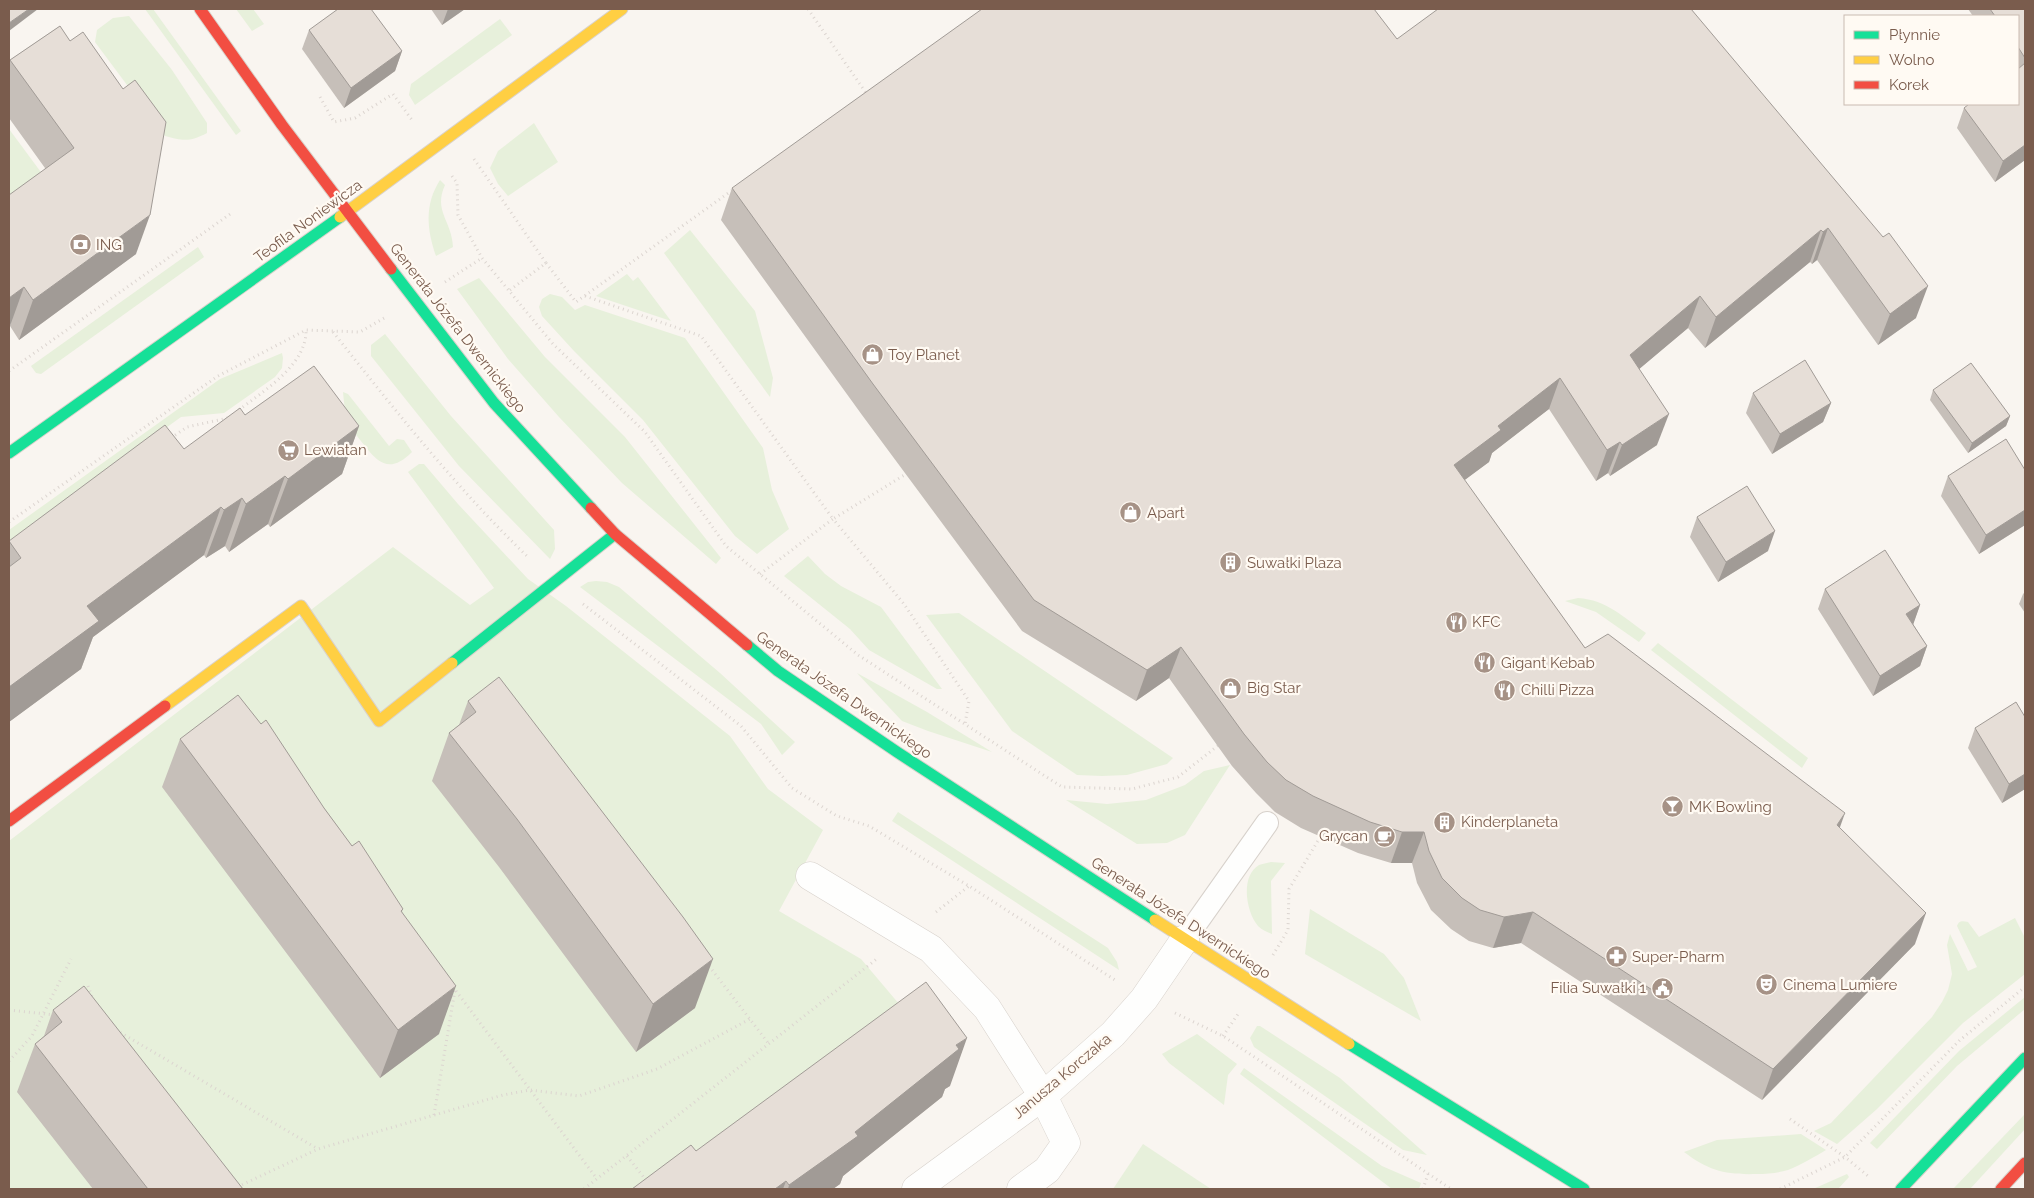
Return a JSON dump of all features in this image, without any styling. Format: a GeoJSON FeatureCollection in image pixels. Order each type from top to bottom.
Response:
{"type":"FeatureCollection","features":[{"type":"Feature","properties":{"kind":"street","name":"Generała Józefa Dwernickiego"},"geometry":{"type":"LineString","coordinates":[[200,9],[282,125],[494,403],[615,534],[768,665],[897,752],[1256,985],[1428,1094],[1584,1189]]}},
{"type":"Feature","properties":{"kind":"street","name":"Teofila Noniewicza"},"geometry":{"type":"LineString","coordinates":[[9,453],[348,210],[622,9]]}},
{"type":"Feature","properties":{"kind":"street"},"geometry":{"type":"LineString","coordinates":[[9,820],[301,606],[379,721],[556,583],[615,534]]}},
{"type":"Feature","properties":{"kind":"street"},"geometry":{"type":"LineString","coordinates":[[810,876],[931,949],[987,1008],[1043,1096],[1066,1144],[1047,1170],[1021,1189]]}},
{"type":"Feature","properties":{"kind":"street","name":"Janusza Korczaka"},"geometry":{"type":"LineString","coordinates":[[916,1189],[1043,1096],[1113,1034],[1144,999],[1185,939]]}},
{"type":"Feature","properties":{"kind":"street"},"geometry":{"type":"LineString","coordinates":[[1901,1189],[2025,1058]]}},
{"type":"Feature","properties":{"kind":"street"},"geometry":{"type":"LineString","coordinates":[[2001,1189],[2025,1163]]}},
{"type":"Feature","properties":{"kind":"lane"},"geometry":{"type":"LineString","coordinates":[[1185,939],[1267,823]]}},
{"type":"Feature","properties":{"kind":"path"},"geometry":{"type":"LineString","coordinates":[[808,9],[866,93],[858,99]]}},
{"type":"Feature","properties":{"kind":"path"},"geometry":{"type":"LineString","coordinates":[[472,157],[546,263],[576,302],[739,186]]}},
{"type":"Feature","properties":{"kind":"path"},"geometry":{"type":"LineString","coordinates":[[9,371],[233,212]]}},
{"type":"Feature","properties":{"kind":"path"},"geometry":{"type":"LineString","coordinates":[[482,258],[553,344],[645,432],[726,546],[858,655],[1062,787],[1132,789],[1178,777],[1224,740]]}},
{"type":"Feature","properties":{"kind":"path"},"geometry":{"type":"LineString","coordinates":[[510,290],[546,263]]}},
{"type":"Feature","properties":{"kind":"path"},"geometry":{"type":"LineString","coordinates":[[584,296],[702,336],[833,520],[904,604],[969,701],[965,724]]}},
{"type":"Feature","properties":{"kind":"path"},"geometry":{"type":"LineString","coordinates":[[163,444],[187,427],[227,418],[288,371],[306,340],[306,330]]}},
{"type":"Feature","properties":{"kind":"path"},"geometry":{"type":"LineString","coordinates":[[9,522],[218,376],[306,330],[334,332],[416,435],[485,515],[556,583],[741,726],[792,788],[837,816],[869,826],[970,886],[1144,999],[1223,1036],[1451,1189]]}},
{"type":"Feature","properties":{"kind":"path"},"geometry":{"type":"LineString","coordinates":[[760,574],[833,520],[906,474]]}},
{"type":"Feature","properties":{"kind":"path"},"geometry":{"type":"LineString","coordinates":[[1223,1036],[1288,930],[1289,889],[1324,830]]}},
{"type":"Feature","properties":{"kind":"path"},"geometry":{"type":"LineString","coordinates":[[584,1189],[970,886]]}},
{"type":"Feature","properties":{"kind":"path"},"geometry":{"type":"LineString","coordinates":[[9,1061],[32,1036],[71,959]]}},
{"type":"Feature","properties":{"kind":"path"},"geometry":{"type":"LineString","coordinates":[[708,965],[769,1044]]}},
{"type":"Feature","properties":{"kind":"path"},"geometry":{"type":"LineString","coordinates":[[450,982],[598,1179]]}},
{"type":"Feature","properties":{"kind":"path"},"geometry":{"type":"LineString","coordinates":[[88,986],[95,1004]]}},
{"type":"Feature","properties":{"kind":"path"},"geometry":{"type":"LineString","coordinates":[[1780,1189],[1845,1157],[1960,1040],[2025,987]]}},
{"type":"Feature","properties":{"kind":"path"},"geometry":{"type":"LineString","coordinates":[[434,1115],[456,990]]}},
{"type":"Feature","properties":{"kind":"path"},"geometry":{"type":"LineString","coordinates":[[9,1010],[63,1016]]}},
{"type":"Feature","properties":{"kind":"path"},"geometry":{"type":"LineString","coordinates":[[233,1189],[318,1149],[503,1095],[530,1090],[579,1096],[657,1069],[750,1019]]}},
{"type":"Feature","properties":{"kind":"path"},"geometry":{"type":"LineString","coordinates":[[111,1027],[318,1149]]}},
{"type":"Feature","properties":{"kind":"path"},"geometry":{"type":"LineString","coordinates":[[1790,1119],[1845,1157],[1871,1178]]}},
{"type":"Feature","properties":{"kind":"path"},"geometry":{"type":"LineString","coordinates":[[627,1156],[653,1189]]}},
{"type":"Feature","properties":{"kind":"path"},"geometry":{"type":"LineString","coordinates":[[1423,1189],[1428,1174]]}},
{"type":"Feature","properties":{"kind":"green space"},"geometry":{"type":"Polygon","coordinates":[[[145,9],[153,9],[241,131],[236,135],[145,9]]]}},
{"type":"Feature","properties":{"kind":"green space"},"geometry":{"type":"Polygon","coordinates":[[[236,9],[253,9],[264,24],[252,31],[236,9]]]}},
{"type":"Feature","properties":{"kind":"green space"},"geometry":{"type":"Polygon","coordinates":[[[129,16],[172,70],[207,123],[207,133],[186,140],[165,136],[95,42],[97,30],[113,18],[129,16]]]}},
{"type":"Feature","properties":{"kind":"green space"},"geometry":{"type":"Polygon","coordinates":[[[500,19],[512,35],[415,105],[409,95],[411,84],[500,19]]]}},
{"type":"Feature","properties":{"kind":"green space"},"geometry":{"type":"Polygon","coordinates":[[[534,123],[558,162],[508,196],[498,184],[490,168],[498,151],[534,123]]]}},
{"type":"Feature","properties":{"kind":"green space"},"geometry":{"type":"Polygon","coordinates":[[[9,129],[43,175],[9,200],[9,129]]]}},
{"type":"Feature","properties":{"kind":"green space"},"geometry":{"type":"Polygon","coordinates":[[[440,180],[445,185],[441,202],[453,247],[436,256],[429,227],[429,208],[440,180]]]}},
{"type":"Feature","properties":{"kind":"green space"},"geometry":{"type":"Polygon","coordinates":[[[690,230],[755,311],[773,378],[770,397],[664,253],[690,230]]]}},
{"type":"Feature","properties":{"kind":"green space"},"geometry":{"type":"Polygon","coordinates":[[[198,247],[204,257],[41,374],[36,373],[31,366],[198,247]]]}},
{"type":"Feature","properties":{"kind":"green space"},"geometry":{"type":"Polygon","coordinates":[[[627,274],[633,281],[638,277],[671,321],[596,296],[627,274]]]}},
{"type":"Feature","properties":{"kind":"green space"},"geometry":{"type":"Polygon","coordinates":[[[479,278],[545,357],[625,437],[721,558],[716,564],[622,483],[559,417],[508,359],[457,289],[479,278]]]}},
{"type":"Feature","properties":{"kind":"green space"},"geometry":{"type":"Polygon","coordinates":[[[550,294],[562,297],[575,310],[585,305],[685,338],[763,448],[772,490],[789,529],[757,554],[735,536],[643,420],[542,316],[539,307],[542,299],[550,294]]]}},
{"type":"Feature","properties":{"kind":"green space"},"geometry":{"type":"Polygon","coordinates":[[[385,334],[451,416],[554,530],[555,549],[550,559],[459,466],[371,356],[371,345],[385,334]]]}},
{"type":"Feature","properties":{"kind":"green space"},"geometry":{"type":"Polygon","coordinates":[[[282,353],[282,368],[275,377],[224,413],[181,417],[9,542],[9,530],[220,379],[282,353]]]}},
{"type":"Feature","properties":{"kind":"green space"},"geometry":{"type":"Polygon","coordinates":[[[343,392],[348,394],[389,446],[397,439],[404,440],[412,452],[405,458],[392,464],[381,462],[376,458],[358,438],[349,423],[343,392]]]}},
{"type":"Feature","properties":{"kind":"green space"},"geometry":{"type":"Polygon","coordinates":[[[419,464],[424,464],[458,504],[528,579],[566,606],[730,736],[768,789],[823,830],[779,911],[861,959],[916,1024],[678,1189],[9,1189],[9,841],[393,547],[470,605],[494,588],[408,472],[419,464]]]}},
{"type":"Feature","properties":{"kind":"green space"},"geometry":{"type":"Polygon","coordinates":[[[808,556],[825,574],[841,586],[881,607],[942,689],[937,689],[869,650],[850,629],[784,576],[808,556]]]}},
{"type":"Feature","properties":{"kind":"green space"},"geometry":{"type":"Polygon","coordinates":[[[588,582],[607,582],[619,587],[720,673],[795,742],[782,755],[761,724],[580,587],[588,582]]]}},
{"type":"Feature","properties":{"kind":"green space"},"geometry":{"type":"Polygon","coordinates":[[[1578,598],[1588,599],[1606,606],[1646,633],[1639,642],[1596,612],[1565,601],[1578,598]]]}},
{"type":"Feature","properties":{"kind":"green space"},"geometry":{"type":"Polygon","coordinates":[[[959,613],[1173,758],[1167,764],[1127,775],[1077,775],[1012,731],[926,615],[959,613]]]}},
{"type":"Feature","properties":{"kind":"green space"},"geometry":{"type":"Polygon","coordinates":[[[1658,643],[1808,758],[1802,768],[1651,650],[1658,643]]]}},
{"type":"Feature","properties":{"kind":"green space"},"geometry":{"type":"Polygon","coordinates":[[[857,673],[927,712],[992,752],[902,721],[857,673]]]}},
{"type":"Feature","properties":{"kind":"green space"},"geometry":{"type":"Polygon","coordinates":[[[1230,765],[1185,835],[1167,843],[1137,844],[1066,800],[1107,804],[1146,800],[1185,785],[1204,771],[1230,765]]]}},
{"type":"Feature","properties":{"kind":"green space"},"geometry":{"type":"Polygon","coordinates":[[[898,812],[1108,948],[1117,962],[1119,970],[892,821],[898,812]]]}},
{"type":"Feature","properties":{"kind":"green space"},"geometry":{"type":"Polygon","coordinates":[[[1271,862],[1285,863],[1271,881],[1272,934],[1258,926],[1254,920],[1250,912],[1247,894],[1249,877],[1253,870],[1259,865],[1271,862]]]}},
{"type":"Feature","properties":{"kind":"green space"},"geometry":{"type":"Polygon","coordinates":[[[1310,909],[1384,954],[1404,978],[1421,1021],[1305,954],[1310,909]]]}},
{"type":"Feature","properties":{"kind":"green space"},"geometry":{"type":"Polygon","coordinates":[[[2015,918],[2025,938],[2025,974],[1963,1023],[1877,1109],[1837,1144],[1814,1131],[1831,1123],[1932,1017],[1948,990],[1952,974],[1947,945],[1950,934],[1968,971],[1977,967],[1957,926],[1959,923],[1963,921],[1968,922],[1979,937],[2015,918]]]}},
{"type":"Feature","properties":{"kind":"green space"},"geometry":{"type":"Polygon","coordinates":[[[2025,997],[2025,1009],[1957,1066],[1877,1149],[1870,1143],[1959,1051],[2025,997]]]}},
{"type":"Feature","properties":{"kind":"green space"},"geometry":{"type":"Polygon","coordinates":[[[1257,1026],[1260,1026],[1340,1078],[1427,1155],[1403,1150],[1254,1047],[1250,1038],[1257,1026]]]}},
{"type":"Feature","properties":{"kind":"green space"},"geometry":{"type":"Polygon","coordinates":[[[1197,1034],[1237,1064],[1228,1075],[1224,1105],[1169,1063],[1162,1054],[1197,1034]]]}},
{"type":"Feature","properties":{"kind":"green space"},"geometry":{"type":"Polygon","coordinates":[[[1244,1068],[1382,1166],[1421,1183],[1419,1189],[1392,1189],[1240,1074],[1244,1068]]]}},
{"type":"Feature","properties":{"kind":"green space"},"geometry":{"type":"Polygon","coordinates":[[[2025,1114],[2025,1129],[1970,1189],[1953,1189],[2025,1114]]]}},
{"type":"Feature","properties":{"kind":"green space"},"geometry":{"type":"Polygon","coordinates":[[[1801,1134],[1826,1150],[1793,1168],[1777,1173],[1736,1174],[1718,1170],[1702,1164],[1684,1152],[1717,1140],[1801,1134]]]}},
{"type":"Feature","properties":{"kind":"green space"},"geometry":{"type":"Polygon","coordinates":[[[1143,1144],[1211,1189],[1113,1189],[1143,1144]]]}},
{"type":"Feature","properties":{"kind":"green space"},"geometry":{"type":"Polygon","coordinates":[[[1847,1174],[1849,1177],[1838,1189],[1813,1189],[1847,1174]]]}},
{"type":"Feature","properties":{"kind":"building"},"geometry":{"type":"Polygon","coordinates":[[[9,9],[29,9],[9,23],[9,9]]]}},
{"type":"Feature","properties":{"kind":"building"},"geometry":{"type":"Polygon","coordinates":[[[338,9],[371,9],[402,51],[351,88],[309,30],[338,9]]]}},
{"type":"Feature","properties":{"kind":"building","name":"Suwałki Plaza"},"geometry":{"type":"Polygon","coordinates":[[[982,9],[1374,9],[1397,39],[1438,9],[1691,9],[1883,237],[1889,233],[1928,286],[1890,314],[1828,228],[1823,232],[1821,230],[1716,317],[1700,296],[1630,355],[1669,414],[1622,445],[1620,442],[1607,450],[1560,378],[1498,426],[1501,430],[1454,465],[1585,648],[1608,634],[1845,813],[1837,825],[1926,913],[1773,1069],[1533,912],[1504,917],[1480,910],[1462,898],[1442,878],[1429,851],[1424,832],[1402,832],[1370,822],[1313,796],[1286,780],[1267,762],[1244,734],[1181,647],[1147,670],[1034,600],[873,384],[732,188],[982,9]]]}},
{"type":"Feature","properties":{"kind":"building"},"geometry":{"type":"Polygon","coordinates":[[[1990,9],[2025,9],[2025,58],[2019,49],[2019,15],[1994,15],[1990,9]]]}},
{"type":"Feature","properties":{"kind":"building"},"geometry":{"type":"Polygon","coordinates":[[[60,26],[70,41],[83,32],[123,89],[135,80],[166,122],[150,215],[33,300],[24,287],[9,298],[9,195],[74,148],[10,60],[60,26]]]}},
{"type":"Feature","properties":{"kind":"building"},"geometry":{"type":"Polygon","coordinates":[[[2025,63],[2025,145],[2003,161],[1964,108],[1968,105],[2019,105],[2019,68],[2025,63]]]}},
{"type":"Feature","properties":{"kind":"building"},"geometry":{"type":"Polygon","coordinates":[[[1805,360],[1831,403],[1780,434],[1753,393],[1805,360]]]}},
{"type":"Feature","properties":{"kind":"building"},"geometry":{"type":"Polygon","coordinates":[[[1971,363],[2010,416],[1972,443],[1933,390],[1971,363]]]}},
{"type":"Feature","properties":{"kind":"building"},"geometry":{"type":"Polygon","coordinates":[[[314,366],[359,426],[288,479],[285,476],[246,504],[242,498],[224,510],[221,507],[87,606],[99,621],[9,687],[9,567],[21,558],[9,541],[165,425],[184,449],[240,408],[245,415],[314,366]]]}},
{"type":"Feature","properties":{"kind":"building"},"geometry":{"type":"Polygon","coordinates":[[[2006,439],[2025,470],[2025,510],[1986,535],[1948,476],[2006,439]]]}},
{"type":"Feature","properties":{"kind":"building"},"geometry":{"type":"Polygon","coordinates":[[[1747,486],[1775,531],[1726,562],[1697,517],[1747,486]]]}},
{"type":"Feature","properties":{"kind":"building"},"geometry":{"type":"Polygon","coordinates":[[[1885,550],[1920,605],[1906,614],[1927,646],[1880,676],[1825,589],[1885,550]]]}},
{"type":"Feature","properties":{"kind":"building"},"geometry":{"type":"Polygon","coordinates":[[[499,677],[713,959],[653,1004],[517,819],[449,733],[476,712],[468,701],[499,677]]]}},
{"type":"Feature","properties":{"kind":"building"},"geometry":{"type":"Polygon","coordinates":[[[238,695],[261,724],[266,720],[324,808],[352,846],[359,841],[403,909],[401,911],[456,986],[398,1030],[180,739],[238,695]]]}},
{"type":"Feature","properties":{"kind":"building"},"geometry":{"type":"Polygon","coordinates":[[[2016,702],[2025,717],[2025,774],[2009,784],[1975,728],[2016,702]]]}},
{"type":"Feature","properties":{"kind":"building"},"geometry":{"type":"Polygon","coordinates":[[[926,982],[967,1038],[956,1045],[959,1049],[855,1132],[858,1136],[789,1185],[786,1181],[775,1189],[632,1189],[691,1145],[696,1151],[926,982]]]}},
{"type":"Feature","properties":{"kind":"building"},"geometry":{"type":"Polygon","coordinates":[[[84,986],[243,1189],[148,1189],[35,1044],[62,1022],[53,1010],[84,986]]]}},
{"type":"Feature","properties":{"kind":"traffic: fast"},"geometry":{"type":"LineString","coordinates":[[9,453],[340,217]]}},
{"type":"Feature","properties":{"kind":"traffic: fast"},"geometry":{"type":"LineString","coordinates":[[391,269],[494,403],[591,508]]}},
{"type":"Feature","properties":{"kind":"traffic: fast"},"geometry":{"type":"LineString","coordinates":[[452,663],[615,534]]}},
{"type":"Feature","properties":{"kind":"traffic: fast"},"geometry":{"type":"LineString","coordinates":[[747,645],[778,671],[897,752],[1155,920]]}},
{"type":"Feature","properties":{"kind":"traffic: fast"},"geometry":{"type":"LineString","coordinates":[[1349,1044],[1584,1189]]}},
{"type":"Feature","properties":{"kind":"traffic: fast"},"geometry":{"type":"LineString","coordinates":[[1901,1189],[2025,1058]]}},
{"type":"Feature","properties":{"kind":"traffic: slow"},"geometry":{"type":"LineString","coordinates":[[340,217],[622,9]]}},
{"type":"Feature","properties":{"kind":"traffic: slow"},"geometry":{"type":"LineString","coordinates":[[165,706],[301,606],[379,721],[452,663]]}},
{"type":"Feature","properties":{"kind":"traffic: slow"},"geometry":{"type":"LineString","coordinates":[[1155,920],[1349,1044]]}},
{"type":"Feature","properties":{"kind":"traffic: jam"},"geometry":{"type":"LineString","coordinates":[[200,9],[282,125],[391,269]]}},
{"type":"Feature","properties":{"kind":"traffic: jam"},"geometry":{"type":"LineString","coordinates":[[591,508],[615,534],[747,645]]}},
{"type":"Feature","properties":{"kind":"traffic: jam"},"geometry":{"type":"LineString","coordinates":[[9,821],[165,706]]}},
{"type":"Feature","properties":{"kind":"traffic: jam"},"geometry":{"type":"LineString","coordinates":[[2001,1189],[2025,1163]]}},
{"type":"Feature","properties":{"kind":"place","name":"ING"},"geometry":{"type":"Point","coordinates":[80,245]}},
{"type":"Feature","properties":{"kind":"place","name":"Toy Planet"},"geometry":{"type":"Point","coordinates":[872,355]}},
{"type":"Feature","properties":{"kind":"place","name":"Lewiatan"},"geometry":{"type":"Point","coordinates":[288,450]}},
{"type":"Feature","properties":{"kind":"place","name":"Apart"},"geometry":{"type":"Point","coordinates":[1131,513]}},
{"type":"Feature","properties":{"kind":"place","name":"Suwałki Plaza"},"geometry":{"type":"Point","coordinates":[1231,563]}},
{"type":"Feature","properties":{"kind":"place","name":"KFC"},"geometry":{"type":"Point","coordinates":[1456,622]}},
{"type":"Feature","properties":{"kind":"place","name":"Gigant Kebab"},"geometry":{"type":"Point","coordinates":[1485,663]}},
{"type":"Feature","properties":{"kind":"place","name":"Big Star"},"geometry":{"type":"Point","coordinates":[1231,688]}},
{"type":"Feature","properties":{"kind":"place","name":"Chilli Pizza"},"geometry":{"type":"Point","coordinates":[1505,690]}},
{"type":"Feature","properties":{"kind":"place","name":"MK Bowling"},"geometry":{"type":"Point","coordinates":[1673,807]}},
{"type":"Feature","properties":{"kind":"place","name":"Kinderplaneta"},"geometry":{"type":"Point","coordinates":[1445,822]}},
{"type":"Feature","properties":{"kind":"place","name":"Grycan"},"geometry":{"type":"Point","coordinates":[1384,836]}},
{"type":"Feature","properties":{"kind":"place","name":"Super-Pharm"},"geometry":{"type":"Point","coordinates":[1616,957]}},
{"type":"Feature","properties":{"kind":"place","name":"Cinema Lumiere"},"geometry":{"type":"Point","coordinates":[1767,985]}},
{"type":"Feature","properties":{"kind":"place","name":"Filia Suwałki 1"},"geometry":{"type":"Point","coordinates":[1662,988]}}]}
